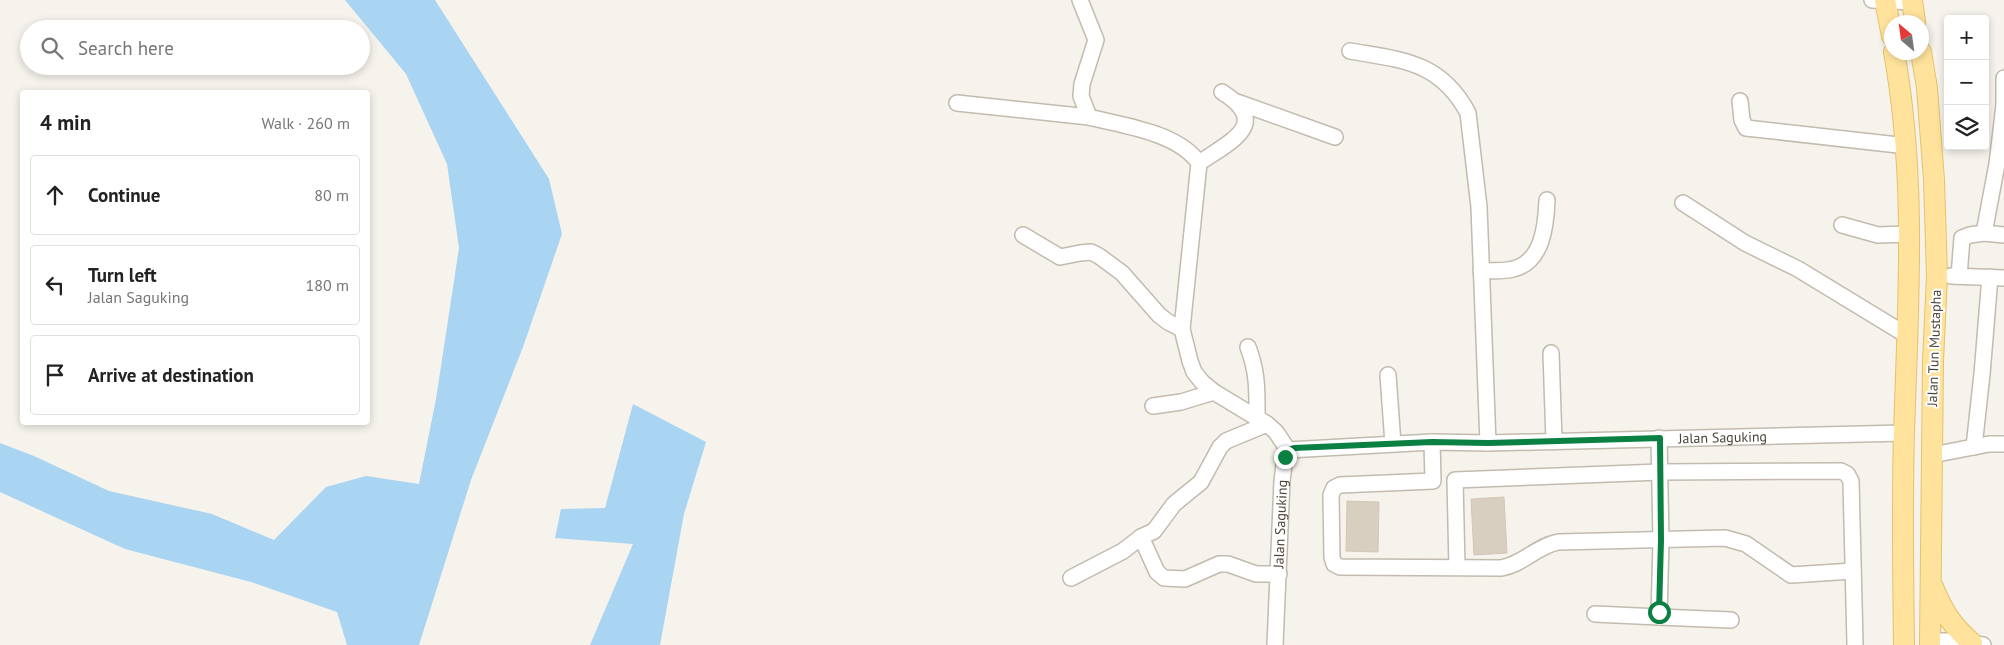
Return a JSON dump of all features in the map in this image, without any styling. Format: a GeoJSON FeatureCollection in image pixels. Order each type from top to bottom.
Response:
{"type":"FeatureCollection","features":[{"type":"Feature","properties":{"kind":"main road"},"geometry":{"type":"LineString","coordinates":[[1881,1],[1885,15]]}},
{"type":"Feature","properties":{"kind":"main road"},"geometry":{"type":"LineString","coordinates":[[1912,1],[1915,15]]}},
{"type":"Feature","properties":{"kind":"main road"},"geometry":{"type":"LineString","coordinates":[[1895,60],[1907,146],[1908,336],[1902,536],[1904,645]]}},
{"type":"Feature","properties":{"kind":"main road","name":"Jalan Tun Mustapha"},"geometry":{"type":"LineString","coordinates":[[1922,60],[1927,88],[1934,180],[1937,276],[1932,361],[1928,644]]}},
{"type":"Feature","properties":{"kind":"main road"},"geometry":{"type":"LineString","coordinates":[[1930,578],[1948,619],[1958,630],[1978,644]]}},
{"type":"Feature","properties":{"kind":"main road"},"geometry":{"type":"LineString","coordinates":[[1904,622],[1928,644]]}},
{"type":"Feature","properties":{"kind":"street"},"geometry":{"type":"LineString","coordinates":[[1080,0],[1096,40],[1082,84],[1081,96],[1089,116]]}},
{"type":"Feature","properties":{"kind":"street"},"geometry":{"type":"LineString","coordinates":[[1881,1],[1912,1]]}},
{"type":"Feature","properties":{"kind":"street"},"geometry":{"type":"LineString","coordinates":[[1350,51],[1418,64],[1435,73],[1461,100],[1468,113],[1479,207],[1488,443]]}},
{"type":"Feature","properties":{"kind":"street"},"geometry":{"type":"LineString","coordinates":[[1984,233],[1999,182],[2004,78]]}},
{"type":"Feature","properties":{"kind":"street"},"geometry":{"type":"LineString","coordinates":[[1222,92],[1237,102],[1335,137]]}},
{"type":"Feature","properties":{"kind":"street"},"geometry":{"type":"LineString","coordinates":[[1740,101],[1742,120],[1746,128],[1907,146]]}},
{"type":"Feature","properties":{"kind":"street"},"geometry":{"type":"LineString","coordinates":[[1199,163],[1240,135],[1246,126],[1246,118],[1237,102]]}},
{"type":"Feature","properties":{"kind":"street"},"geometry":{"type":"LineString","coordinates":[[956,103],[1089,116],[1152,134],[1186,148],[1199,163],[1182,329],[1190,361],[1194,372],[1202,382],[1214,392],[1276,432],[1288,450]]}},
{"type":"Feature","properties":{"kind":"street"},"geometry":{"type":"LineString","coordinates":[[1481,270],[1514,269],[1528,261],[1538,250],[1543,235],[1547,200]]}},
{"type":"Feature","properties":{"kind":"street"},"geometry":{"type":"LineString","coordinates":[[1683,203],[1745,243],[1798,269],[1908,336]]}},
{"type":"Feature","properties":{"kind":"street"},"geometry":{"type":"LineString","coordinates":[[1842,225],[1878,235],[1908,234]]}},
{"type":"Feature","properties":{"kind":"street"},"geometry":{"type":"LineString","coordinates":[[1960,276],[1962,238],[1984,233],[2004,235]]}},
{"type":"Feature","properties":{"kind":"street"},"geometry":{"type":"LineString","coordinates":[[1023,235],[1060,257],[1090,252],[1099,256],[1122,273],[1168,322],[1182,329]]}},
{"type":"Feature","properties":{"kind":"street"},"geometry":{"type":"LineString","coordinates":[[1937,276],[1997,277],[1982,374],[1974,447]]}},
{"type":"Feature","properties":{"kind":"street"},"geometry":{"type":"LineString","coordinates":[[1248,347],[1255,366],[1262,422]]}},
{"type":"Feature","properties":{"kind":"street"},"geometry":{"type":"LineString","coordinates":[[1551,353],[1554,441]]}},
{"type":"Feature","properties":{"kind":"street"},"geometry":{"type":"LineString","coordinates":[[1388,375],[1393,444]]}},
{"type":"Feature","properties":{"kind":"street"},"geometry":{"type":"LineString","coordinates":[[1153,406],[1181,402],[1214,392]]}},
{"type":"Feature","properties":{"kind":"street"},"geometry":{"type":"LineString","coordinates":[[1071,578],[1123,551],[1141,537],[1154,531],[1174,504],[1201,482],[1220,447],[1226,441],[1262,422]]}},
{"type":"Feature","properties":{"kind":"street","name":"Jalan Saguking"},"geometry":{"type":"LineString","coordinates":[[1275,645],[1282,481],[1285,457],[1288,450],[1432,442],[1488,443],[1904,433]]}},
{"type":"Feature","properties":{"kind":"street"},"geometry":{"type":"LineString","coordinates":[[1659,617],[1661,540],[1660,438]]}},
{"type":"Feature","properties":{"kind":"street"},"geometry":{"type":"LineString","coordinates":[[1432,442],[1433,481]]}},
{"type":"Feature","properties":{"kind":"street"},"geometry":{"type":"LineString","coordinates":[[1932,455],[1989,444],[2004,444]]}},
{"type":"Feature","properties":{"kind":"street"},"geometry":{"type":"LineString","coordinates":[[1852,571],[1791,575],[1746,544],[1725,538],[1558,542],[1543,547],[1510,566],[1501,568],[1340,567],[1334,564],[1332,557],[1331,494],[1334,488],[1340,484],[1660,472],[1841,471],[1847,474],[1851,481],[1855,644]]}},
{"type":"Feature","properties":{"kind":"street"},"geometry":{"type":"LineString","coordinates":[[1455,480],[1457,567]]}},
{"type":"Feature","properties":{"kind":"street"},"geometry":{"type":"LineString","coordinates":[[1141,537],[1157,572],[1164,578],[1185,579],[1219,564],[1228,564],[1256,574],[1279,574]]}},
{"type":"Feature","properties":{"kind":"street"},"geometry":{"type":"LineString","coordinates":[[1595,614],[1731,620]]}},
{"type":"Feature","properties":{"kind":"street"},"geometry":{"type":"LineString","coordinates":[[1928,644],[1978,644]]}},
{"type":"Feature","properties":{"kind":"water"},"geometry":{"type":"Polygon","coordinates":[[[345,0],[435,0],[549,179],[562,234],[523,347],[471,480],[419,645],[347,645],[337,612],[251,582],[125,549],[0,492],[0,443],[34,456],[109,491],[212,514],[274,540],[326,487],[366,476],[419,484],[436,399],[459,248],[447,164],[406,74],[370,30],[370,20],[361,20],[345,0]]]}},
{"type":"Feature","properties":{"kind":"water"},"geometry":{"type":"Polygon","coordinates":[[[633,404],[706,442],[684,514],[660,645],[590,645],[633,544],[555,538],[561,509],[605,508],[633,404]]]}},
{"type":"Feature","properties":{"kind":"building"},"geometry":{"type":"Polygon","coordinates":[[[1504,497],[1507,553],[1474,555],[1471,499],[1504,497]]]}},
{"type":"Feature","properties":{"kind":"building"},"geometry":{"type":"Polygon","coordinates":[[[1347,501],[1379,502],[1378,552],[1346,551],[1347,501]]]}},
{"type":"Feature","properties":{"kind":"route"},"geometry":{"type":"LineString","coordinates":[[1285,457],[1288,450],[1294,448],[1432,442],[1488,443],[1660,438],[1661,540],[1659,612]]}}]}
